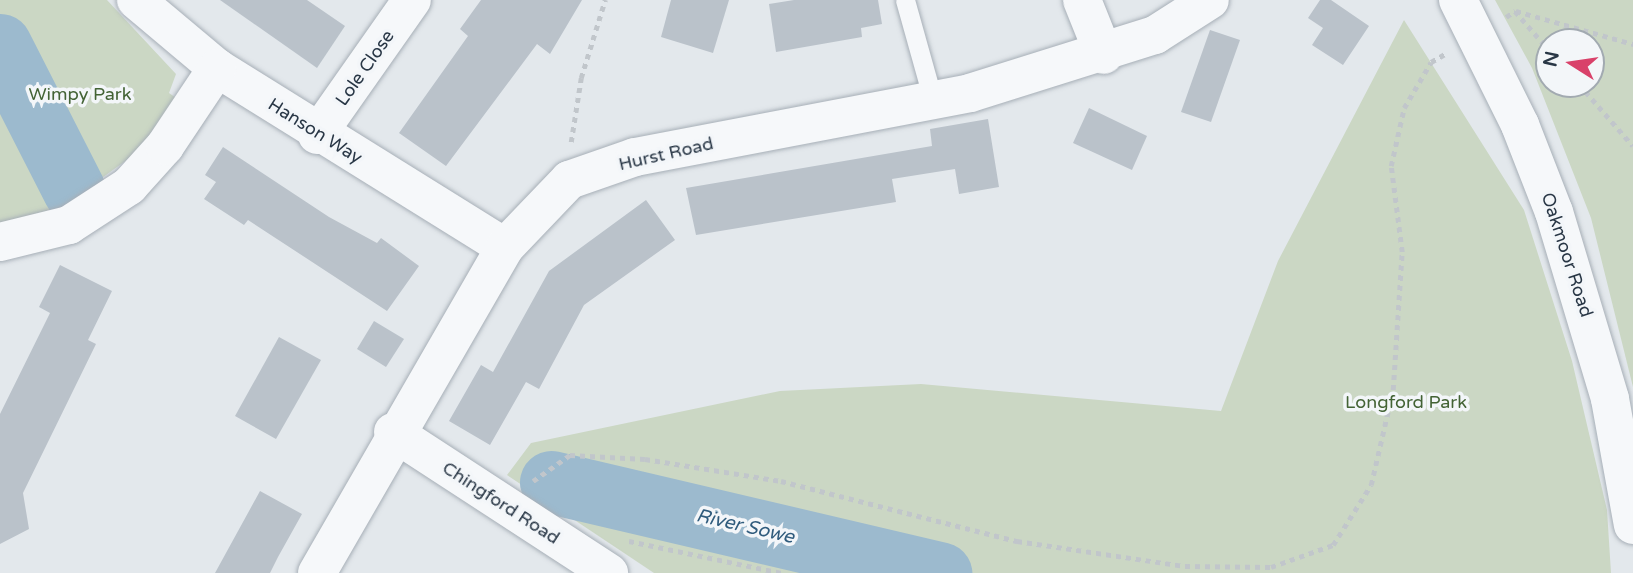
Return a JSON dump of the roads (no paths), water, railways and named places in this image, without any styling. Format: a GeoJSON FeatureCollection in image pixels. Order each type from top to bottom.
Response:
{"type":"FeatureCollection","features":[{"type":"Feature","properties":{"kind":"street","name":"Hanson Way"},"geometry":{"type":"LineString","coordinates":[[136,0],[216,68],[317,135],[505,247]]}},
{"type":"Feature","properties":{"kind":"street","name":"Lole Close"},"geometry":{"type":"LineString","coordinates":[[317,135],[412,0]]}},
{"type":"Feature","properties":{"kind":"street"},"geometry":{"type":"LineString","coordinates":[[1082,0],[1104,55]]}},
{"type":"Feature","properties":{"kind":"street","name":"Hurst Road"},"geometry":{"type":"LineString","coordinates":[[317,573],[393,432],[505,247],[569,180],[635,157],[933,100],[1104,55],[1155,35],[1210,0]]}},
{"type":"Feature","properties":{"kind":"street","name":"Oakmoor Road"},"geometry":{"type":"LineString","coordinates":[[1458,0],[1520,125],[1584,303],[1611,399],[1633,524]]}},
{"type":"Feature","properties":{"kind":"street"},"geometry":{"type":"LineString","coordinates":[[0,242],[69,225],[128,186],[164,146],[216,68]]}},
{"type":"Feature","properties":{"kind":"street","name":"Chingford Road"},"geometry":{"type":"LineString","coordinates":[[393,432],[600,568]]}},
{"type":"Feature","properties":{"kind":"lane"},"geometry":{"type":"LineString","coordinates":[[905,0],[933,100]]}},
{"type":"Feature","properties":{"kind":"waterway","name":"River Sowe"},"geometry":{"type":"LineString","coordinates":[[0,45],[74,190]]}},
{"type":"Feature","properties":{"kind":"waterway","name":"River Sowe"},"geometry":{"type":"LineString","coordinates":[[551,482],[940,573]]}},
{"type":"Feature","properties":{"kind":"park label","name":"Wimpy Park"},"geometry":{"type":"Point","coordinates":[80,94]}},
{"type":"Feature","properties":{"kind":"park label","name":"Longford Park"},"geometry":{"type":"Point","coordinates":[1406,402]}}]}
